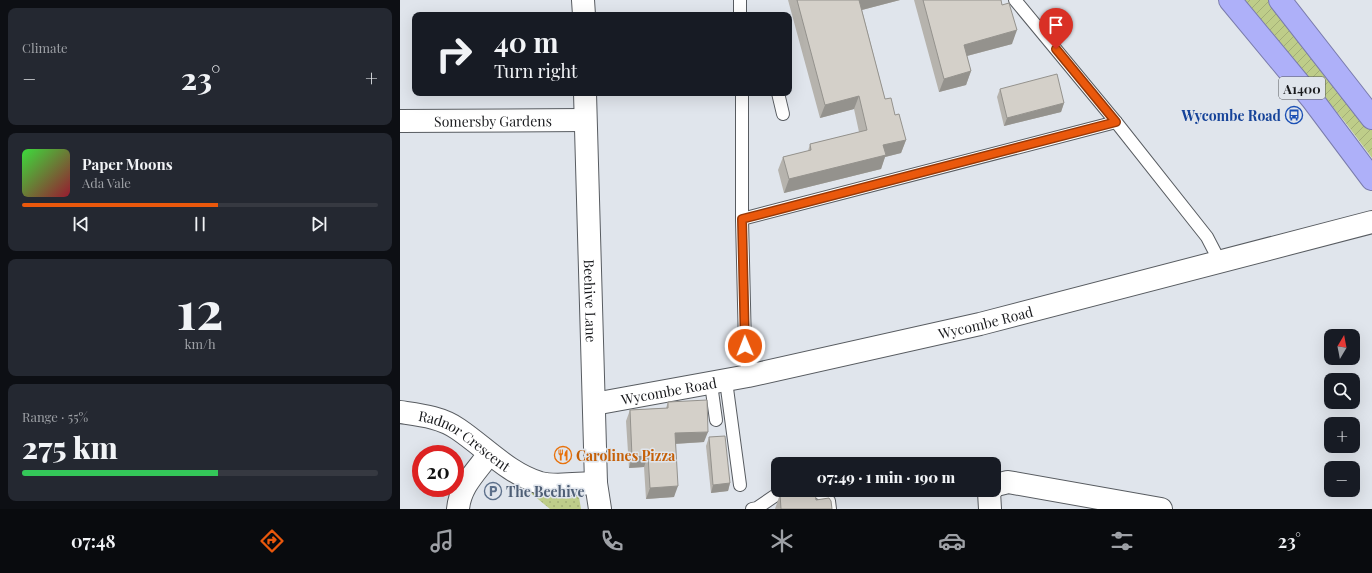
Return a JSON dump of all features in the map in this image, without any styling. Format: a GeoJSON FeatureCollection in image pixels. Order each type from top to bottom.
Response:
{"type":"FeatureCollection","features":[{"type":"Feature","properties":{"kind":"highway","name":"A1400"},"geometry":{"type":"LineString","coordinates":[[1230,0],[1312,99],[1372,179]]}},
{"type":"Feature","properties":{"kind":"highway","name":"A1400"},"geometry":{"type":"LineString","coordinates":[[1280,0],[1369,107]]}},
{"type":"Feature","properties":{"kind":"street"},"geometry":{"type":"LineString","coordinates":[[583,0],[584,12]]}},
{"type":"Feature","properties":{"kind":"street","name":"Beehive Lane"},"geometry":{"type":"LineString","coordinates":[[585,96],[596,483],[600,509]]}},
{"type":"Feature","properties":{"kind":"street","name":"Somersby Gardens"},"geometry":{"type":"LineString","coordinates":[[400,121],[586,120]]}},
{"type":"Feature","properties":{"kind":"street","name":"Wycombe Road"},"geometry":{"type":"LineString","coordinates":[[594,404],[748,376],[980,324],[1372,222]]}},
{"type":"Feature","properties":{"kind":"street","name":"Radnor Crescent"},"geometry":{"type":"LineString","coordinates":[[400,412],[434,418],[458,428],[489,454],[516,473],[542,483],[596,483]]}},
{"type":"Feature","properties":{"kind":"street"},"geometry":{"type":"LineString","coordinates":[[458,509],[459,500],[464,486],[489,454]]}},
{"type":"Feature","properties":{"kind":"street"},"geometry":{"type":"LineString","coordinates":[[1001,484],[1008,482],[1161,509]]}},
{"type":"Feature","properties":{"kind":"street"},"geometry":{"type":"LineString","coordinates":[[989,497],[990,509]]}},
{"type":"Feature","properties":{"kind":"lane"},"geometry":{"type":"LineString","coordinates":[[740,0],[740,12]]}},
{"type":"Feature","properties":{"kind":"lane"},"geometry":{"type":"LineString","coordinates":[[1015,0],[1116,122],[1207,236],[1220,262]]}},
{"type":"Feature","properties":{"kind":"lane"},"geometry":{"type":"LineString","coordinates":[[742,96],[742,219],[745,346],[748,376]]}},
{"type":"Feature","properties":{"kind":"lane"},"geometry":{"type":"LineString","coordinates":[[779,96],[783,114]]}},
{"type":"Feature","properties":{"kind":"lane"},"geometry":{"type":"LineString","coordinates":[[742,219],[1116,122]]}},
{"type":"Feature","properties":{"kind":"lane"},"geometry":{"type":"LineString","coordinates":[[716,420],[718,382]]}},
{"type":"Feature","properties":{"kind":"lane"},"geometry":{"type":"LineString","coordinates":[[718,382],[740,486]]}},
{"type":"Feature","properties":{"kind":"lane"},"geometry":{"type":"LineString","coordinates":[[752,509],[757,508],[776,496],[819,492],[829,501],[830,509]]}},
{"type":"Feature","properties":{"kind":"green space"},"geometry":{"type":"Polygon","coordinates":[[[1245,0],[1269,0],[1300,36],[1372,129],[1372,158],[1345,122],[1245,0]]]}},
{"type":"Feature","properties":{"kind":"green space"},"geometry":{"type":"Polygon","coordinates":[[[527,490],[555,497],[571,494],[579,497],[581,509],[550,509],[527,490]]]}},
{"type":"Feature","properties":{"kind":"building"},"geometry":{"type":"Polygon","coordinates":[[[797,0],[859,0],[885,99],[891,98],[895,115],[899,114],[906,140],[883,145],[886,155],[789,179],[783,157],[811,150],[810,144],[867,130],[859,96],[825,105],[797,0]]]}},
{"type":"Feature","properties":{"kind":"building"},"geometry":{"type":"Polygon","coordinates":[[[923,0],[1001,0],[1002,5],[1009,3],[1017,30],[964,45],[971,71],[944,79],[923,0]]]}},
{"type":"Feature","properties":{"kind":"building"},"geometry":{"type":"Polygon","coordinates":[[[1057,74],[1064,103],[1007,118],[1000,89],[1057,74]]]}},
{"type":"Feature","properties":{"kind":"building"},"geometry":{"type":"Polygon","coordinates":[[[707,400],[708,432],[675,433],[678,486],[650,488],[648,456],[632,457],[630,410],[668,408],[668,402],[707,400]]]}},
{"type":"Feature","properties":{"kind":"building"},"geometry":{"type":"Polygon","coordinates":[[[725,436],[730,483],[713,485],[709,437],[725,436]]]}},
{"type":"Feature","properties":{"kind":"building"},"geometry":{"type":"Polygon","coordinates":[[[780,497],[816,497],[816,500],[829,498],[832,509],[781,509],[780,497]]]}},
{"type":"Feature","properties":{"kind":"place","name":"Wycombe Road"},"geometry":{"type":"Point","coordinates":[1294,115]}},
{"type":"Feature","properties":{"kind":"place","name":"Carolines Pizza"},"geometry":{"type":"Point","coordinates":[563,455]}},
{"type":"Feature","properties":{"kind":"place","name":"The Beehive"},"geometry":{"type":"Point","coordinates":[493,491]}},
{"type":"Feature","properties":{"kind":"route"},"geometry":{"type":"LineString","coordinates":[[745,346],[742,219],[1116,122],[1056,49]]}}]}
